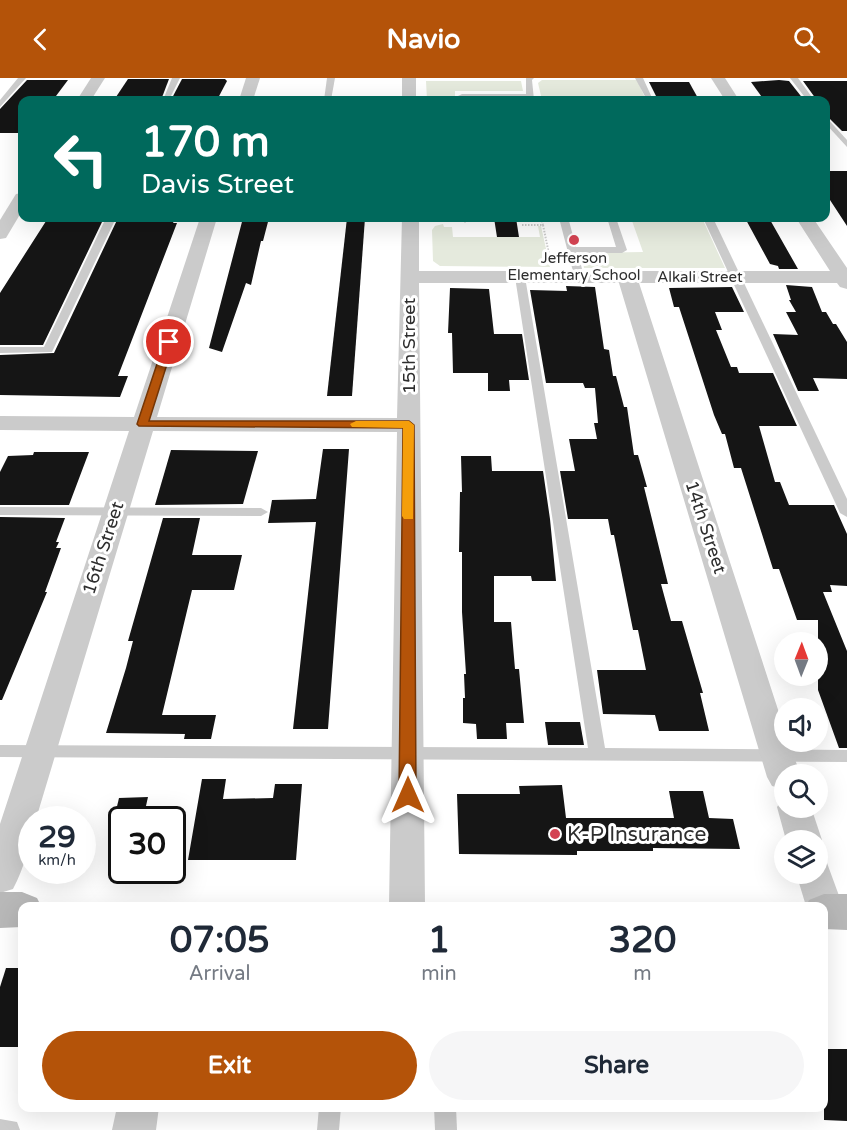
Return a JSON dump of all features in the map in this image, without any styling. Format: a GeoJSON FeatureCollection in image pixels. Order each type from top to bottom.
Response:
{"type":"FeatureCollection","features":[{"type":"Feature","properties":{"kind":"main road"},"geometry":{"type":"LineString","coordinates":[[0,910],[18,910]]}},
{"type":"Feature","properties":{"kind":"street"},"geometry":{"type":"LineString","coordinates":[[87,96],[98,78]]}},
{"type":"Feature","properties":{"kind":"street"},"geometry":{"type":"LineString","coordinates":[[247,96],[253,78]]}},
{"type":"Feature","properties":{"kind":"street"},"geometry":{"type":"LineString","coordinates":[[409,78],[409,96]]}},
{"type":"Feature","properties":{"kind":"street"},"geometry":{"type":"LineString","coordinates":[[717,78],[729,96]]}},
{"type":"Feature","properties":{"kind":"street"},"geometry":{"type":"LineString","coordinates":[[0,234],[16,204]]}},
{"type":"Feature","properties":{"kind":"street","name":"16th Street"},"geometry":{"type":"LineString","coordinates":[[0,879],[207,222]]}},
{"type":"Feature","properties":{"kind":"street","name":"15th Street"},"geometry":{"type":"LineString","coordinates":[[407,902],[409,277],[418,222]]}},
{"type":"Feature","properties":{"kind":"street"},"geometry":{"type":"LineString","coordinates":[[808,222],[846,279]]}},
{"type":"Feature","properties":{"kind":"street","name":"Alkali Street"},"geometry":{"type":"LineString","coordinates":[[409,277],[846,279]]}},
{"type":"Feature","properties":{"kind":"street","name":"14th Street"},"geometry":{"type":"LineString","coordinates":[[627,277],[780,764]]}},
{"type":"Feature","properties":{"kind":"street"},"geometry":{"type":"LineString","coordinates":[[0,423],[409,425]]}},
{"type":"Feature","properties":{"kind":"street"},"geometry":{"type":"LineString","coordinates":[[819,884],[827,902]]}},
{"type":"Feature","properties":{"kind":"street"},"geometry":{"type":"LineString","coordinates":[[134,1130],[137,1112]]}},
{"type":"Feature","properties":{"kind":"lane"},"geometry":{"type":"LineString","coordinates":[[0,105],[22,78]]}},
{"type":"Feature","properties":{"kind":"lane"},"geometry":{"type":"LineString","coordinates":[[168,96],[177,78]]}},
{"type":"Feature","properties":{"kind":"lane"},"geometry":{"type":"LineString","coordinates":[[328,96],[331,78]]}},
{"type":"Feature","properties":{"kind":"lane"},"geometry":{"type":"LineString","coordinates":[[530,78],[528,80],[530,96]]}},
{"type":"Feature","properties":{"kind":"lane"},"geometry":{"type":"LineString","coordinates":[[639,78],[648,96]]}},
{"type":"Feature","properties":{"kind":"lane"},"geometry":{"type":"LineString","coordinates":[[794,78],[808,96]]}},
{"type":"Feature","properties":{"kind":"lane"},"geometry":{"type":"LineString","coordinates":[[830,124],[847,145]]}},
{"type":"Feature","properties":{"kind":"lane"},"geometry":{"type":"LineString","coordinates":[[0,350],[48,350],[109,222]]}},
{"type":"Feature","properties":{"kind":"lane"},"geometry":{"type":"LineString","coordinates":[[565,222],[579,277]]}},
{"type":"Feature","properties":{"kind":"lane"},"geometry":{"type":"LineString","coordinates":[[572,250],[622,249],[613,222]]}},
{"type":"Feature","properties":{"kind":"lane"},"geometry":{"type":"LineString","coordinates":[[710,222],[847,513]]}},
{"type":"Feature","properties":{"kind":"lane"},"geometry":{"type":"LineString","coordinates":[[520,277],[598,755]]}},
{"type":"Feature","properties":{"kind":"lane"},"geometry":{"type":"LineString","coordinates":[[0,512],[261,512]]}},
{"type":"Feature","properties":{"kind":"lane"},"geometry":{"type":"LineString","coordinates":[[0,752],[598,755],[774,767]]}},
{"type":"Feature","properties":{"kind":"lane"},"geometry":{"type":"LineString","coordinates":[[799,764],[847,756]]}},
{"type":"Feature","properties":{"kind":"lane"},"geometry":{"type":"LineString","coordinates":[[328,1130],[330,1112]]}},
{"type":"Feature","properties":{"kind":"lane"},"geometry":{"type":"LineString","coordinates":[[445,1112],[446,1130]]}},
{"type":"Feature","properties":{"kind":"lane"},"geometry":{"type":"LineString","coordinates":[[0,1130],[9,1130]]}},
{"type":"Feature","properties":{"kind":"path"},"geometry":{"type":"LineString","coordinates":[[542,222],[552,269]]}},
{"type":"Feature","properties":{"kind":"path"},"geometry":{"type":"LineString","coordinates":[[522,225],[543,225]]}},
{"type":"Feature","properties":{"kind":"shaded area"},"geometry":{"type":"Polygon","coordinates":[[[542,80],[637,80],[644,96],[541,96],[538,83],[542,80]]]}},
{"type":"Feature","properties":{"kind":"shaded area"},"geometry":{"type":"Polygon","coordinates":[[[426,81],[521,81],[523,91],[455,91],[455,96],[427,96],[426,81]]]}},
{"type":"Feature","properties":{"kind":"shaded area"},"geometry":{"type":"Polygon","coordinates":[[[632,222],[704,222],[725,268],[584,268],[583,253],[643,252],[632,222]]]}},
{"type":"Feature","properties":{"kind":"shaded area"},"geometry":{"type":"Polygon","coordinates":[[[443,224],[444,227],[452,227],[453,237],[540,237],[538,226],[541,226],[550,267],[440,266],[433,261],[432,230],[435,226],[443,224]]]}},
{"type":"Feature","properties":{"kind":"building"},"geometry":{"type":"Polygon","coordinates":[[[128,79],[169,79],[163,96],[117,96],[128,79]]]}},
{"type":"Feature","properties":{"kind":"building"},"geometry":{"type":"Polygon","coordinates":[[[182,79],[225,79],[227,81],[219,96],[173,96],[182,79]]]}},
{"type":"Feature","properties":{"kind":"building"},"geometry":{"type":"Polygon","coordinates":[[[27,80],[68,80],[56,96],[18,96],[18,133],[0,133],[0,109],[27,80]]]}},
{"type":"Feature","properties":{"kind":"building"},"geometry":{"type":"Polygon","coordinates":[[[789,81],[801,96],[761,96],[751,82],[789,81]]]}},
{"type":"Feature","properties":{"kind":"building"},"geometry":{"type":"Polygon","coordinates":[[[803,81],[847,81],[847,131],[842,131],[830,119],[830,96],[814,96],[803,81]]]}},
{"type":"Feature","properties":{"kind":"building"},"geometry":{"type":"Polygon","coordinates":[[[649,82],[689,82],[697,96],[656,96],[649,82]]]}},
{"type":"Feature","properties":{"kind":"building"},"geometry":{"type":"Polygon","coordinates":[[[830,171],[847,171],[847,226],[830,200],[830,171]]]}},
{"type":"Feature","properties":{"kind":"building"},"geometry":{"type":"Polygon","coordinates":[[[45,222],[102,222],[43,345],[0,345],[0,293],[45,222]]]}},
{"type":"Feature","properties":{"kind":"building"},"geometry":{"type":"Polygon","coordinates":[[[116,222],[177,223],[118,376],[128,376],[120,397],[0,395],[0,355],[54,353],[116,222]]]}},
{"type":"Feature","properties":{"kind":"building"},"geometry":{"type":"Polygon","coordinates":[[[242,222],[268,222],[251,285],[246,283],[222,352],[209,348],[242,222]]]}},
{"type":"Feature","properties":{"kind":"building"},"geometry":{"type":"Polygon","coordinates":[[[347,222],[365,222],[352,396],[327,396],[347,222]]]}},
{"type":"Feature","properties":{"kind":"building"},"geometry":{"type":"Polygon","coordinates":[[[495,222],[517,222],[519,237],[497,237],[495,222]]]}},
{"type":"Feature","properties":{"kind":"building"},"geometry":{"type":"Polygon","coordinates":[[[747,222],[771,222],[798,269],[779,269],[778,266],[770,264],[747,222]]]}},
{"type":"Feature","properties":{"kind":"building"},"geometry":{"type":"Polygon","coordinates":[[[786,285],[812,287],[822,312],[826,312],[833,324],[836,324],[847,342],[847,379],[813,378],[819,391],[798,391],[773,334],[798,335],[786,312],[796,312],[789,300],[791,300],[786,285]]]}},
{"type":"Feature","properties":{"kind":"building"},"geometry":{"type":"Polygon","coordinates":[[[566,286],[595,287],[604,349],[609,350],[613,376],[616,376],[624,407],[627,407],[634,455],[638,455],[647,487],[644,487],[668,584],[661,584],[671,621],[682,621],[703,693],[700,693],[709,731],[659,731],[655,715],[603,714],[597,670],[646,670],[638,630],[633,630],[614,535],[611,535],[608,519],[568,519],[560,471],[575,471],[569,439],[597,439],[594,423],[598,423],[595,388],[585,388],[583,383],[546,383],[530,290],[567,291],[566,286]]]}},
{"type":"Feature","properties":{"kind":"building"},"geometry":{"type":"Polygon","coordinates":[[[732,287],[744,312],[715,312],[722,330],[716,330],[731,367],[737,367],[739,373],[773,373],[797,426],[759,426],[775,482],[780,482],[789,505],[834,505],[847,534],[847,586],[830,585],[832,592],[823,592],[847,651],[847,748],[839,748],[828,718],[828,698],[821,698],[818,690],[818,686],[828,686],[828,632],[818,632],[818,620],[797,620],[779,569],[773,569],[741,468],[734,468],[725,434],[722,434],[714,415],[679,307],[674,307],[669,288],[732,287]]]}},
{"type":"Feature","properties":{"kind":"building"},"geometry":{"type":"Polygon","coordinates":[[[450,288],[489,289],[494,334],[522,334],[529,380],[509,380],[510,391],[488,391],[488,373],[453,373],[452,333],[448,333],[450,288]]]}},
{"type":"Feature","properties":{"kind":"building"},"geometry":{"type":"Polygon","coordinates":[[[323,449],[349,449],[328,729],[293,729],[316,522],[268,523],[272,500],[316,499],[323,449]]]}},
{"type":"Feature","properties":{"kind":"building"},"geometry":{"type":"Polygon","coordinates":[[[171,450],[258,451],[243,504],[155,505],[171,450]]]}},
{"type":"Feature","properties":{"kind":"building"},"geometry":{"type":"Polygon","coordinates":[[[34,452],[89,452],[69,505],[0,505],[0,472],[8,456],[33,455],[34,452]]]}},
{"type":"Feature","properties":{"kind":"building"},"geometry":{"type":"Polygon","coordinates":[[[461,456],[491,456],[492,471],[543,471],[556,581],[532,581],[531,576],[494,576],[494,622],[511,622],[515,669],[519,669],[524,723],[506,723],[507,739],[477,739],[476,724],[463,723],[464,674],[466,674],[462,612],[462,552],[459,552],[461,456]]]}},
{"type":"Feature","properties":{"kind":"building"},"geometry":{"type":"Polygon","coordinates":[[[0,517],[65,518],[56,542],[59,542],[56,548],[61,548],[45,592],[47,592],[2,700],[0,700],[0,517]]]}},
{"type":"Feature","properties":{"kind":"building"},"geometry":{"type":"Polygon","coordinates":[[[163,518],[200,518],[192,555],[242,555],[234,590],[192,590],[162,715],[216,715],[211,739],[184,739],[185,734],[106,733],[126,668],[133,641],[128,641],[163,518]]]}},
{"type":"Feature","properties":{"kind":"building"},"geometry":{"type":"Polygon","coordinates":[[[545,722],[580,722],[584,745],[548,745],[545,722]]]}},
{"type":"Feature","properties":{"kind":"building"},"geometry":{"type":"Polygon","coordinates":[[[202,779],[226,779],[223,799],[273,798],[275,784],[302,784],[296,860],[188,860],[202,779]]]}},
{"type":"Feature","properties":{"kind":"building","name":"K-P Insurance"},"geometry":{"type":"Polygon","coordinates":[[[562,785],[566,818],[674,818],[669,791],[703,791],[709,818],[733,819],[740,849],[653,848],[653,851],[577,851],[577,855],[459,854],[457,794],[520,794],[519,786],[562,785]]]}},
{"type":"Feature","properties":{"kind":"building"},"geometry":{"type":"Polygon","coordinates":[[[148,797],[146,806],[117,806],[119,798],[148,797]]]}},
{"type":"Feature","properties":{"kind":"building"},"geometry":{"type":"Polygon","coordinates":[[[6,968],[18,968],[18,1047],[0,1047],[0,987],[6,968]]]}},
{"type":"Feature","properties":{"kind":"building"},"geometry":{"type":"Polygon","coordinates":[[[828,1049],[847,1049],[847,1121],[824,1120],[824,1112],[828,1112],[828,1049]]]}},
{"type":"Feature","properties":{"kind":"slow traffic"},"geometry":{"type":"LineString","coordinates":[[356,424],[409,425],[408,516]]}},
{"type":"Feature","properties":{"kind":"place","name":"Jefferson Elementary School"},"geometry":{"type":"Point","coordinates":[574,240]}},
{"type":"Feature","properties":{"kind":"place","name":"K-P Insurance"},"geometry":{"type":"Point","coordinates":[555,834]}},
{"type":"Feature","properties":{"kind":"route"},"geometry":{"type":"LineString","coordinates":[[169,342],[143,424],[409,425],[408,795]]}}]}
